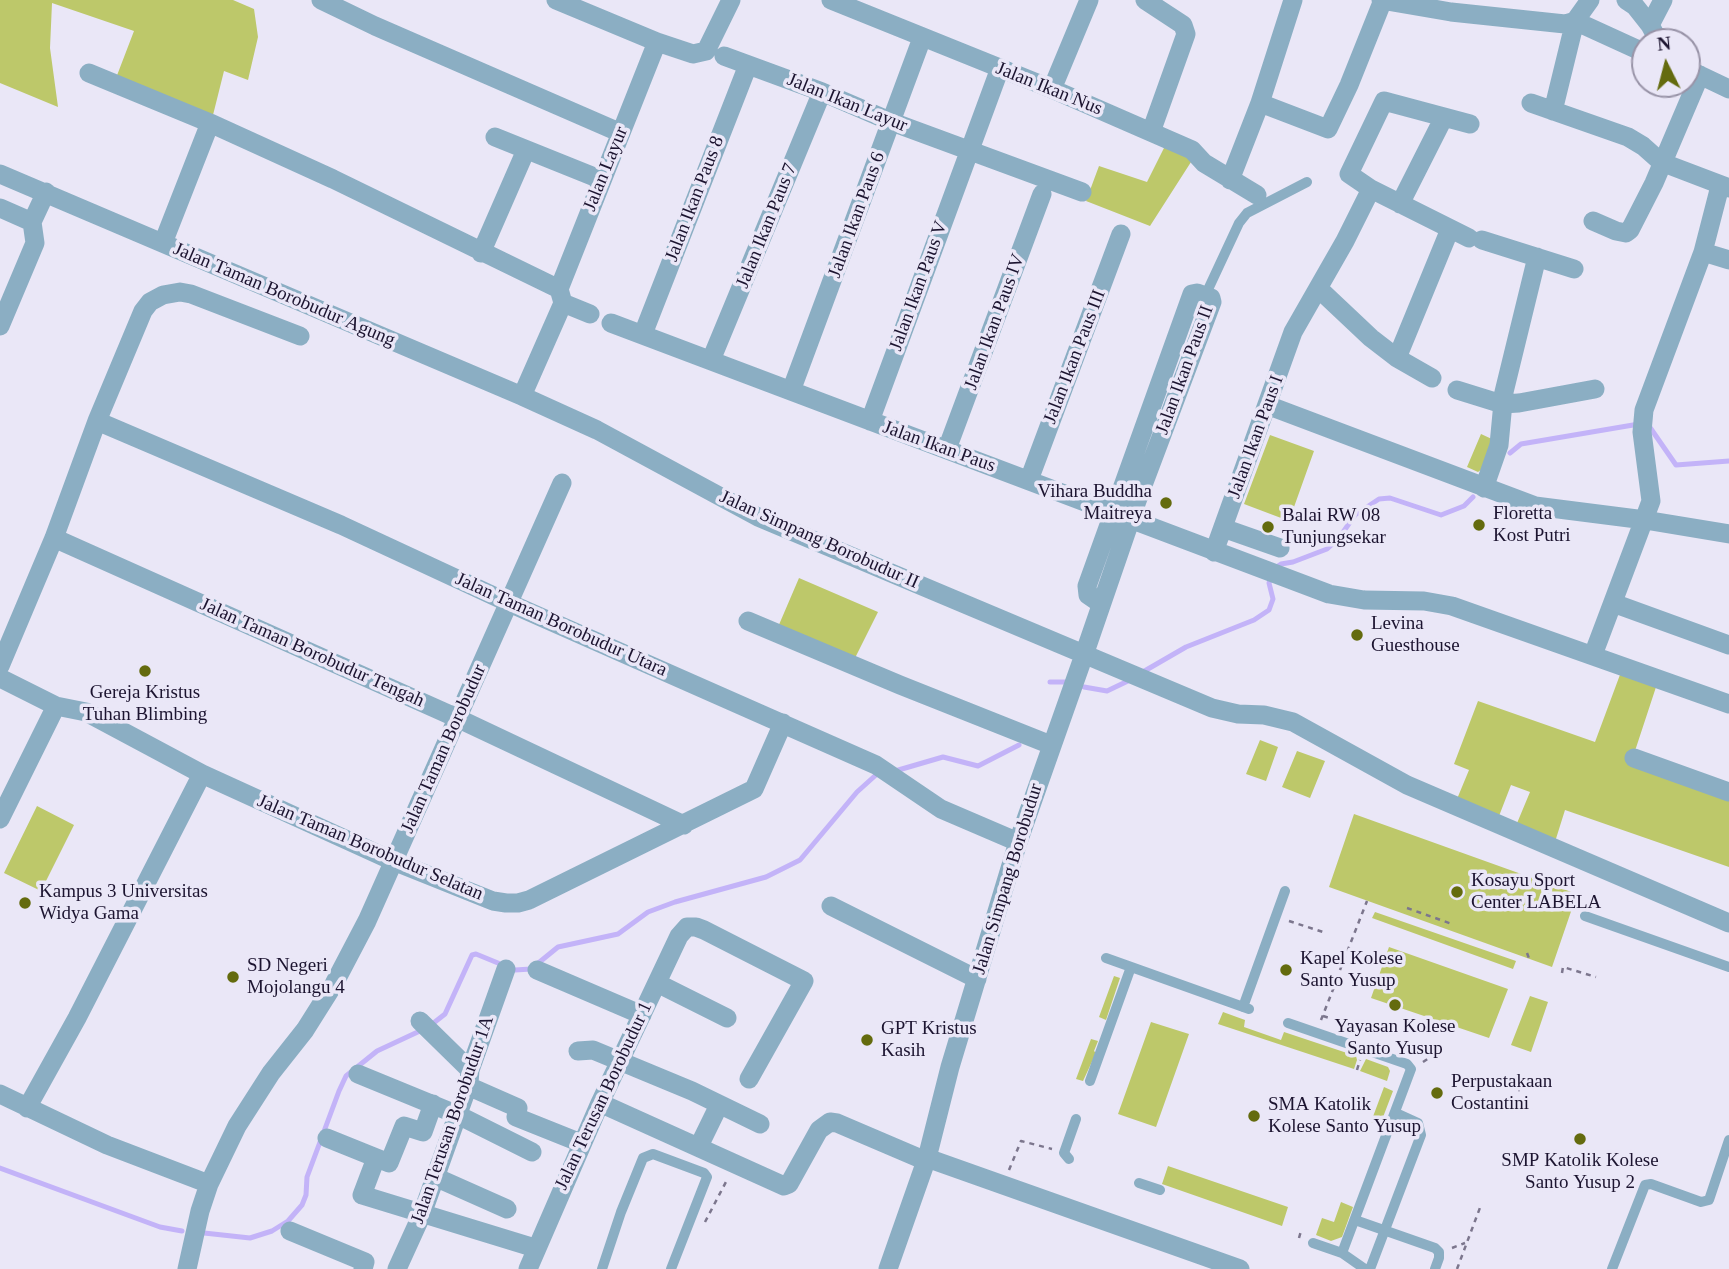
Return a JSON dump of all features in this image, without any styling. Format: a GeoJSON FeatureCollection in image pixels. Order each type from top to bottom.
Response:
{"type":"FeatureCollection","features":[{"type":"Feature","properties":{"kind":"street"},"geometry":{"type":"LineString","coordinates":[[321,0],[621,132]]}},
{"type":"Feature","properties":{"kind":"street"},"geometry":{"type":"LineString","coordinates":[[556,0],[657,43],[693,54],[706,51],[731,0]]}},
{"type":"Feature","properties":{"kind":"street"},"geometry":{"type":"LineString","coordinates":[[1052,89],[1089,0]]}},
{"type":"Feature","properties":{"kind":"street"},"geometry":{"type":"LineString","coordinates":[[1145,0],[1180,22],[1186,34],[1151,132]]}},
{"type":"Feature","properties":{"kind":"street"},"geometry":{"type":"LineString","coordinates":[[1230,180],[1260,103],[1293,0]]}},
{"type":"Feature","properties":{"kind":"street"},"geometry":{"type":"LineString","coordinates":[[1260,103],[1328,129],[1349,85],[1382,0],[1453,6],[1548,24],[1575,21],[1631,47]]}},
{"type":"Feature","properties":{"kind":"street"},"geometry":{"type":"LineString","coordinates":[[1553,111],[1575,21],[1590,0]]}},
{"type":"Feature","properties":{"kind":"street"},"geometry":{"type":"LineString","coordinates":[[1626,0],[1634,6],[1650,28]]}},
{"type":"Feature","properties":{"kind":"street"},"geometry":{"type":"LineString","coordinates":[[1656,28],[1663,0]]}},
{"type":"Feature","properties":{"kind":"street","name":"Jalan Ikan Nus"},"geometry":{"type":"LineString","coordinates":[[838,1],[1192,150],[1204,163],[1257,195]]}},
{"type":"Feature","properties":{"kind":"street","name":"Jalan Ikan Paus 6"},"geometry":{"type":"LineString","coordinates":[[791,391],[922,38]]}},
{"type":"Feature","properties":{"kind":"street","name":"Jalan Layur"},"geometry":{"type":"LineString","coordinates":[[522,396],[602,180],[657,43]]}},
{"type":"Feature","properties":{"kind":"street","name":"Jalan Ikan Layur"},"geometry":{"type":"LineString","coordinates":[[724,56],[969,150]]}},
{"type":"Feature","properties":{"kind":"street","name":"Jalan Ikan Paus 8"},"geometry":{"type":"LineString","coordinates":[[643,334],[748,65]]}},
{"type":"Feature","properties":{"kind":"street","name":"Jalan Ikan Paus V"},"geometry":{"type":"LineString","coordinates":[[870,421],[1000,68]]}},
{"type":"Feature","properties":{"kind":"street"},"geometry":{"type":"LineString","coordinates":[[89,73],[210,123],[333,179],[481,253],[590,314]]}},
{"type":"Feature","properties":{"kind":"street"},"geometry":{"type":"LineString","coordinates":[[1701,75],[1729,89]]}},
{"type":"Feature","properties":{"kind":"street","name":"Jalan Ikan Paus 7"},"geometry":{"type":"LineString","coordinates":[[711,360],[822,92]]}},
{"type":"Feature","properties":{"kind":"street"},"geometry":{"type":"LineString","coordinates":[[1593,221],[1616,232],[1628,232],[1639,215],[1684,98]]}},
{"type":"Feature","properties":{"kind":"street"},"geometry":{"type":"LineString","coordinates":[[1470,124],[1387,101],[1382,103],[1349,174],[1371,189],[1450,229],[1574,269]]}},
{"type":"Feature","properties":{"kind":"street"},"geometry":{"type":"LineString","coordinates":[[1531,103],[1628,137],[1643,145],[1661,162],[1725,187],[1684,298],[1643,424],[1651,501],[1593,655]]}},
{"type":"Feature","properties":{"kind":"street"},"geometry":{"type":"LineString","coordinates":[[1401,204],[1444,117]]}},
{"type":"Feature","properties":{"kind":"street"},"geometry":{"type":"LineString","coordinates":[[163,243],[210,123]]}},
{"type":"Feature","properties":{"kind":"street"},"geometry":{"type":"LineString","coordinates":[[495,137],[602,180]]}},
{"type":"Feature","properties":{"kind":"street"},"geometry":{"type":"LineString","coordinates":[[481,253],[526,150]]}},
{"type":"Feature","properties":{"kind":"street"},"geometry":{"type":"LineString","coordinates":[[969,150],[1082,192]]}},
{"type":"Feature","properties":{"kind":"street","name":"Jalan Taman Borobudur Agung"},"geometry":{"type":"LineString","coordinates":[[0,174],[522,396]]}},
{"type":"Feature","properties":{"kind":"street","name":"Jalan Ikan Paus I"},"geometry":{"type":"LineString","coordinates":[[1214,551],[1299,322],[1371,189]]}},
{"type":"Feature","properties":{"kind":"street"},"geometry":{"type":"LineString","coordinates":[[0,326],[35,243],[32,222],[46,192]]}},
{"type":"Feature","properties":{"kind":"street","name":"Jalan Ikan Paus IV"},"geometry":{"type":"LineString","coordinates":[[947,449],[1042,194]]}},
{"type":"Feature","properties":{"kind":"street"},"geometry":{"type":"LineString","coordinates":[[0,208],[32,222]]}},
{"type":"Feature","properties":{"kind":"street"},"geometry":{"type":"LineString","coordinates":[[1397,358],[1450,229]]}},
{"type":"Feature","properties":{"kind":"street","name":"Jalan Ikan Paus III"},"geometry":{"type":"LineString","coordinates":[[1029,480],[1121,234]]}},
{"type":"Feature","properties":{"kind":"street"},"geometry":{"type":"LineString","coordinates":[[1703,252],[1729,260]]}},
{"type":"Feature","properties":{"kind":"street"},"geometry":{"type":"LineString","coordinates":[[1485,488],[1499,445],[1502,404],[1537,257]]}},
{"type":"Feature","properties":{"kind":"street"},"geometry":{"type":"LineString","coordinates":[[232,296],[240,277]]}},
{"type":"Feature","properties":{"kind":"street"},"geometry":{"type":"LineString","coordinates":[[1319,289],[1371,338],[1397,358],[1432,378]]}},
{"type":"Feature","properties":{"kind":"street"},"geometry":{"type":"LineString","coordinates":[[0,666],[54,538],[97,421],[143,311],[150,302],[163,295],[191,293],[300,336]]}},
{"type":"Feature","properties":{"kind":"street","name":"Jalan Ikan Paus II"},"geometry":{"type":"LineString","coordinates":[[1122,516],[1192,296],[1195,293],[1205,296]]}},
{"type":"Feature","properties":{"kind":"street","name":"Jalan Ikan Paus"},"geometry":{"type":"LineString","coordinates":[[611,323],[1273,575],[1346,598],[1438,603],[1729,704]]}},
{"type":"Feature","properties":{"kind":"street"},"geometry":{"type":"LineString","coordinates":[[1457,390],[1502,404],[1595,389]]}},
{"type":"Feature","properties":{"kind":"street","name":"Jalan Simpang Borobudur II"},"geometry":{"type":"LineString","coordinates":[[522,396],[597,430],[758,517],[1212,708],[1293,722],[1407,785],[1729,923]]}},
{"type":"Feature","properties":{"kind":"street"},"geometry":{"type":"LineString","coordinates":[[1267,405],[1535,506],[1729,534]]}},
{"type":"Feature","properties":{"kind":"street","name":"Jalan Taman Borobudur Utara"},"geometry":{"type":"LineString","coordinates":[[97,421],[341,525],[509,603],[876,765],[941,809],[1018,842]]}},
{"type":"Feature","properties":{"kind":"street","name":"Jalan Taman Borobudur"},"geometry":{"type":"LineString","coordinates":[[187,1269],[209,1184],[237,1126],[271,1073],[305,1030],[334,984],[367,921],[562,483]]}},
{"type":"Feature","properties":{"kind":"street","name":"Jalan Simpang Borobudur"},"geometry":{"type":"LineString","coordinates":[[888,1269],[926,1159],[1018,842],[1101,604],[1088,595],[1086,590],[1122,516]]}},
{"type":"Feature","properties":{"kind":"street"},"geometry":{"type":"LineString","coordinates":[[1223,528],[1280,548]]}},
{"type":"Feature","properties":{"kind":"street","name":"Jalan Taman Borobudur Tengah"},"geometry":{"type":"LineString","coordinates":[[54,538],[457,718],[684,825]]}},
{"type":"Feature","properties":{"kind":"street"},"geometry":{"type":"LineString","coordinates":[[1613,603],[1729,645]]}},
{"type":"Feature","properties":{"kind":"street"},"geometry":{"type":"LineString","coordinates":[[748,621],[1051,745]]}},
{"type":"Feature","properties":{"kind":"street","name":"Jalan Taman Borobudur Selatan"},"geometry":{"type":"LineString","coordinates":[[0,678],[56,706],[86,712],[202,775],[394,861],[493,901],[518,903],[754,789],[783,723]]}},
{"type":"Feature","properties":{"kind":"street"},"geometry":{"type":"LineString","coordinates":[[0,819],[56,706]]}},
{"type":"Feature","properties":{"kind":"street"},"geometry":{"type":"LineString","coordinates":[[1634,758],[1729,792]]}},
{"type":"Feature","properties":{"kind":"street"},"geometry":{"type":"LineString","coordinates":[[27,1108],[77,1018],[202,775]]}},
{"type":"Feature","properties":{"kind":"street"},"geometry":{"type":"LineString","coordinates":[[831,906],[977,979]]}},
{"type":"Feature","properties":{"kind":"street","name":"Jalan Terusan Borobudur 1"},"geometry":{"type":"LineString","coordinates":[[528,1269],[581,1143],[679,936],[687,927],[704,930],[804,981],[749,1079]]}},
{"type":"Feature","properties":{"kind":"street","name":"Jalan Terusan Borobudur 1A"},"geometry":{"type":"LineString","coordinates":[[397,1269],[422,1214],[458,1115],[506,969]]}},
{"type":"Feature","properties":{"kind":"street"},"geometry":{"type":"LineString","coordinates":[[537,970],[642,1014]]}},
{"type":"Feature","properties":{"kind":"street"},"geometry":{"type":"LineString","coordinates":[[657,983],[727,1018]]}},
{"type":"Feature","properties":{"kind":"street"},"geometry":{"type":"LineString","coordinates":[[424,1026],[469,1078],[518,1108],[516,1117],[581,1143]]}},
{"type":"Feature","properties":{"kind":"street"},"geometry":{"type":"LineString","coordinates":[[578,1051],[593,1050],[760,1124]]}},
{"type":"Feature","properties":{"kind":"street"},"geometry":{"type":"LineString","coordinates":[[358,1074],[458,1115],[532,1152]]}},
{"type":"Feature","properties":{"kind":"street"},"geometry":{"type":"LineString","coordinates":[[0,1094],[107,1145],[209,1184]]}},
{"type":"Feature","properties":{"kind":"street"},"geometry":{"type":"LineString","coordinates":[[600,1103],[784,1186],[789,1184],[819,1130],[830,1122],[837,1123],[926,1159],[1240,1269]]}},
{"type":"Feature","properties":{"kind":"street"},"geometry":{"type":"LineString","coordinates":[[327,1138],[389,1163],[404,1126],[423,1132],[433,1104]]}},
{"type":"Feature","properties":{"kind":"street"},"geometry":{"type":"LineString","coordinates":[[699,1146],[719,1105]]}},
{"type":"Feature","properties":{"kind":"street"},"geometry":{"type":"LineString","coordinates":[[376,1158],[362,1195],[536,1248]]}},
{"type":"Feature","properties":{"kind":"street"},"geometry":{"type":"LineString","coordinates":[[435,1177],[507,1209]]}},
{"type":"Feature","properties":{"kind":"street"},"geometry":{"type":"LineString","coordinates":[[290,1231],[365,1262],[363,1269]]}},
{"type":"Feature","properties":{"kind":"lane"},"geometry":{"type":"LineString","coordinates":[[1205,296],[1239,223],[1247,214],[1307,182]]}},
{"type":"Feature","properties":{"kind":"lane"},"geometry":{"type":"LineString","coordinates":[[1106,958],[1246,1008],[1284,891]]}},
{"type":"Feature","properties":{"kind":"lane"},"geometry":{"type":"LineString","coordinates":[[1585,916],[1729,967]]}},
{"type":"Feature","properties":{"kind":"lane"},"geometry":{"type":"LineString","coordinates":[[1090,1081],[1130,967]]}},
{"type":"Feature","properties":{"kind":"lane"},"geometry":{"type":"LineString","coordinates":[[1288,1023],[1410,1066],[1412,1071],[1342,1253]]}},
{"type":"Feature","properties":{"kind":"lane"},"geometry":{"type":"LineString","coordinates":[[1313,1243],[1342,1253],[1368,1269],[1418,1147],[1421,1132],[1415,1121],[1396,1113]]}},
{"type":"Feature","properties":{"kind":"lane"},"geometry":{"type":"LineString","coordinates":[[1067,1156],[1076,1119]]}},
{"type":"Feature","properties":{"kind":"lane"},"geometry":{"type":"LineString","coordinates":[[1612,1269],[1645,1185],[1651,1184],[1701,1202],[1709,1200],[1729,1140]]}},
{"type":"Feature","properties":{"kind":"lane"},"geometry":{"type":"LineString","coordinates":[[602,1269],[643,1158],[653,1154],[704,1173],[707,1177],[671,1269]]}},
{"type":"Feature","properties":{"kind":"lane"},"geometry":{"type":"LineString","coordinates":[[1139,1183],[1160,1190]]}},
{"type":"Feature","properties":{"kind":"lane"},"geometry":{"type":"LineString","coordinates":[[1354,1220],[1435,1248],[1439,1258],[1435,1269]]}},
{"type":"Feature","properties":{"kind":"path"},"geometry":{"type":"LineString","coordinates":[[1340,970],[1367,901]]}},
{"type":"Feature","properties":{"kind":"path"},"geometry":{"type":"LineString","coordinates":[[1407,908],[1452,924]]}},
{"type":"Feature","properties":{"kind":"path"},"geometry":{"type":"LineString","coordinates":[[1275,916],[1326,933]]}},
{"type":"Feature","properties":{"kind":"path"},"geometry":{"type":"LineString","coordinates":[[1346,940],[1351,942]]}},
{"type":"Feature","properties":{"kind":"path"},"geometry":{"type":"LineString","coordinates":[[1527,953],[1530,961]]}},
{"type":"Feature","properties":{"kind":"path"},"geometry":{"type":"LineString","coordinates":[[1562,973],[1563,967],[1596,977]]}},
{"type":"Feature","properties":{"kind":"path"},"geometry":{"type":"LineString","coordinates":[[1316,1033],[1334,987]]}},
{"type":"Feature","properties":{"kind":"path"},"geometry":{"type":"LineString","coordinates":[[1323,1016],[1346,1021]]}},
{"type":"Feature","properties":{"kind":"path"},"geometry":{"type":"LineString","coordinates":[[1004,1186],[1021,1141],[1067,1156]]}},
{"type":"Feature","properties":{"kind":"path"},"geometry":{"type":"LineString","coordinates":[[700,1231],[736,1163]]}},
{"type":"Feature","properties":{"kind":"path"},"geometry":{"type":"LineString","coordinates":[[1457,1269],[1481,1205]]}},
{"type":"Feature","properties":{"kind":"path"},"geometry":{"type":"LineString","coordinates":[[1298,1238],[1301,1231]]}},
{"type":"Feature","properties":{"kind":"path"},"geometry":{"type":"LineString","coordinates":[[1438,1252],[1467,1242]]}},
{"type":"Feature","properties":{"kind":"green space"},"geometry":{"type":"Polygon","coordinates":[[[0,0],[233,0],[254,9],[258,37],[248,80],[224,71],[213,115],[116,78],[134,31],[52,3],[50,48],[58,107],[0,83],[0,0]]]}},
{"type":"Feature","properties":{"kind":"green space"},"geometry":{"type":"Polygon","coordinates":[[[1165,146],[1188,155],[1191,162],[1150,226],[1086,201],[1099,166],[1147,182],[1165,146]]]}},
{"type":"Feature","properties":{"kind":"green space"},"geometry":{"type":"Polygon","coordinates":[[[1481,434],[1494,440],[1482,469],[1478,472],[1467,467],[1481,434]]]}},
{"type":"Feature","properties":{"kind":"green space"},"geometry":{"type":"Polygon","coordinates":[[[1270,435],[1314,451],[1289,521],[1244,504],[1270,435]]]}},
{"type":"Feature","properties":{"kind":"green space"},"geometry":{"type":"Polygon","coordinates":[[[799,578],[878,612],[854,660],[778,627],[799,578]]]}},
{"type":"Feature","properties":{"kind":"green space"},"geometry":{"type":"Polygon","coordinates":[[[1621,672],[1657,684],[1632,760],[1729,795],[1729,867],[1565,810],[1554,845],[1515,828],[1530,792],[1511,785],[1499,816],[1457,799],[1469,770],[1454,764],[1478,701],[1595,742],[1621,672]]]}},
{"type":"Feature","properties":{"kind":"green space"},"geometry":{"type":"Polygon","coordinates":[[[1260,740],[1278,747],[1266,781],[1246,774],[1260,740]]]}},
{"type":"Feature","properties":{"kind":"green space"},"geometry":{"type":"Polygon","coordinates":[[[1297,751],[1325,761],[1310,798],[1282,787],[1297,751]]]}},
{"type":"Feature","properties":{"kind":"green space"},"geometry":{"type":"Polygon","coordinates":[[[37,806],[74,825],[41,891],[4,873],[37,806]]]}},
{"type":"Feature","properties":{"kind":"green space","name":"Kosayu Sport Center LABELA"},"geometry":{"type":"Polygon","coordinates":[[[1354,814],[1577,894],[1552,967],[1329,887],[1354,814]]]}},
{"type":"Feature","properties":{"kind":"green space"},"geometry":{"type":"Polygon","coordinates":[[[1375,912],[1516,961],[1513,969],[1372,918],[1375,912]]]}},
{"type":"Feature","properties":{"kind":"green space"},"geometry":{"type":"Polygon","coordinates":[[[1389,947],[1508,989],[1489,1038],[1371,998],[1389,947]]]}},
{"type":"Feature","properties":{"kind":"green space"},"geometry":{"type":"Polygon","coordinates":[[[1114,976],[1120,978],[1106,1020],[1099,1017],[1114,976]]]}},
{"type":"Feature","properties":{"kind":"green space"},"geometry":{"type":"Polygon","coordinates":[[[1530,996],[1548,1002],[1531,1052],[1511,1045],[1530,996]]]}},
{"type":"Feature","properties":{"kind":"green space"},"geometry":{"type":"Polygon","coordinates":[[[1223,1012],[1245,1020],[1244,1027],[1281,1040],[1284,1032],[1356,1056],[1354,1069],[1218,1024],[1223,1012]]]}},
{"type":"Feature","properties":{"kind":"green space"},"geometry":{"type":"Polygon","coordinates":[[[1151,1022],[1189,1034],[1156,1127],[1118,1114],[1151,1022]]]}},
{"type":"Feature","properties":{"kind":"green space"},"geometry":{"type":"Polygon","coordinates":[[[1091,1039],[1098,1041],[1094,1051],[1096,1053],[1083,1081],[1076,1079],[1091,1039]]]}},
{"type":"Feature","properties":{"kind":"green space"},"geometry":{"type":"Polygon","coordinates":[[[1366,1059],[1388,1067],[1390,1071],[1387,1081],[1360,1071],[1366,1059]]]}},
{"type":"Feature","properties":{"kind":"green space"},"geometry":{"type":"Polygon","coordinates":[[[1384,1087],[1393,1091],[1380,1125],[1371,1122],[1384,1087]]]}},
{"type":"Feature","properties":{"kind":"green space"},"geometry":{"type":"Polygon","coordinates":[[[1168,1166],[1288,1207],[1282,1226],[1162,1184],[1168,1166]]]}},
{"type":"Feature","properties":{"kind":"green space"},"geometry":{"type":"Polygon","coordinates":[[[1341,1202],[1353,1207],[1342,1237],[1331,1241],[1316,1235],[1322,1218],[1334,1222],[1341,1202]]]}},
{"type":"Feature","properties":{"kind":"waterway"},"geometry":{"type":"LineString","coordinates":[[1510,453],[1521,444],[1639,424]]}},
{"type":"Feature","properties":{"kind":"waterway"},"geometry":{"type":"LineString","coordinates":[[1649,426],[1676,465],[1729,461]]}},
{"type":"Feature","properties":{"kind":"waterway"},"geometry":{"type":"LineString","coordinates":[[1275,568],[1327,549],[1339,538],[1355,515],[1379,499],[1390,498],[1441,515],[1464,506],[1473,497]]}},
{"type":"Feature","properties":{"kind":"waterway"},"geometry":{"type":"LineString","coordinates":[[1141,673],[1186,647],[1254,620],[1269,610],[1273,599],[1269,583],[1271,577]]}},
{"type":"Feature","properties":{"kind":"waterway"},"geometry":{"type":"LineString","coordinates":[[1084,687],[1107,691],[1130,680]]}},
{"type":"Feature","properties":{"kind":"waterway"},"geometry":{"type":"LineString","coordinates":[[1050,682],[1067,682]]}},
{"type":"Feature","properties":{"kind":"waterway"},"geometry":{"type":"LineString","coordinates":[[895,771],[943,757],[978,766],[1019,745]]}},
{"type":"Feature","properties":{"kind":"waterway"},"geometry":{"type":"LineString","coordinates":[[431,1025],[445,1014],[472,955],[476,954],[515,970],[531,969],[558,947],[618,934],[648,912],[766,877],[800,860],[857,792],[881,773]]}},
{"type":"Feature","properties":{"kind":"waterway"},"geometry":{"type":"LineString","coordinates":[[204,1233],[250,1238],[272,1231],[288,1221],[302,1205],[306,1195],[307,1177],[346,1076],[377,1051],[422,1030]]}},
{"type":"Feature","properties":{"kind":"waterway"},"geometry":{"type":"LineString","coordinates":[[0,1168],[160,1227],[182,1231]]}},
{"type":"Feature","properties":{"kind":"place","name":"Vihara Buddha Maitreya"},"geometry":{"type":"Point","coordinates":[1166,503]}},
{"type":"Feature","properties":{"kind":"place","name":"Floretta Kost Putri"},"geometry":{"type":"Point","coordinates":[1479,525]}},
{"type":"Feature","properties":{"kind":"place","name":"Balai RW 08 Tunjungsekar"},"geometry":{"type":"Point","coordinates":[1268,527]}},
{"type":"Feature","properties":{"kind":"place","name":"Levina Guesthouse"},"geometry":{"type":"Point","coordinates":[1357,635]}},
{"type":"Feature","properties":{"kind":"place","name":"Gereja Kristus Tuhan Blimbing"},"geometry":{"type":"Point","coordinates":[145,671]}},
{"type":"Feature","properties":{"kind":"place","name":"Kosayu Sport Center LABELA"},"geometry":{"type":"Point","coordinates":[1457,892]}},
{"type":"Feature","properties":{"kind":"place","name":"Kampus 3 Universitas Widya Gama"},"geometry":{"type":"Point","coordinates":[25,903]}},
{"type":"Feature","properties":{"kind":"place","name":"Kapel Kolese Santo Yusup"},"geometry":{"type":"Point","coordinates":[1286,970]}},
{"type":"Feature","properties":{"kind":"place","name":"SD Negeri Mojolangu 4"},"geometry":{"type":"Point","coordinates":[233,977]}},
{"type":"Feature","properties":{"kind":"place","name":"Yayasan Kolese Santo Yusup"},"geometry":{"type":"Point","coordinates":[1395,1005]}},
{"type":"Feature","properties":{"kind":"place","name":"GPT Kristus Kasih"},"geometry":{"type":"Point","coordinates":[867,1040]}},
{"type":"Feature","properties":{"kind":"place","name":"Perpustakaan Costantini"},"geometry":{"type":"Point","coordinates":[1437,1093]}},
{"type":"Feature","properties":{"kind":"place","name":"SMA Katolik Kolese Santo Yusup"},"geometry":{"type":"Point","coordinates":[1254,1116]}},
{"type":"Feature","properties":{"kind":"place","name":"SMP Katolik Kolese Santo Yusup 2"},"geometry":{"type":"Point","coordinates":[1580,1139]}}]}
